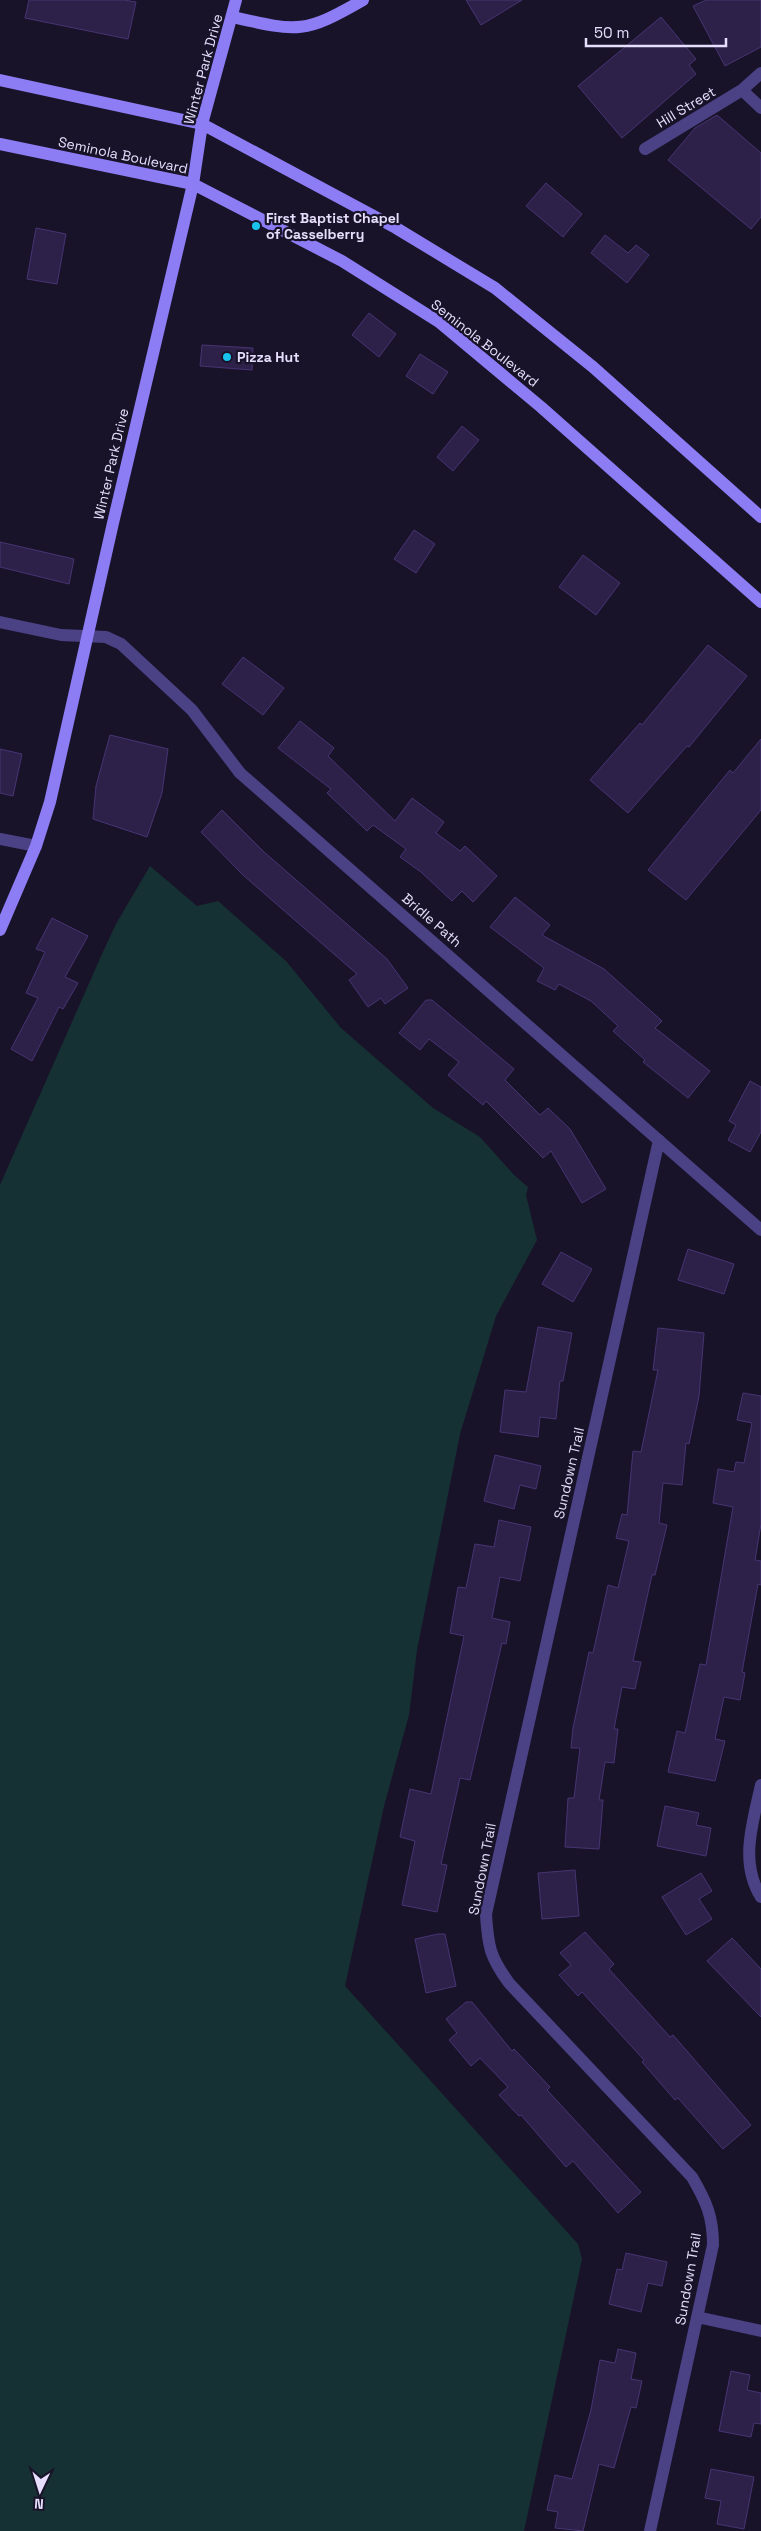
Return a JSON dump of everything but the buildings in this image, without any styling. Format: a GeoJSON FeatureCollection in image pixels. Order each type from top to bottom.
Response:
{"type":"FeatureCollection","features":[{"type":"Feature","properties":{"kind":"main road","name":"Winter Park Drive"},"geometry":{"type":"LineString","coordinates":[[0,930],[36,846],[50,802],[112,522],[192,184],[202,124],[233,17],[236,0]]}},
{"type":"Feature","properties":{"kind":"main road"},"geometry":{"type":"LineString","coordinates":[[233,17],[284,29],[308,27],[327,21],[363,0]]}},
{"type":"Feature","properties":{"kind":"main road"},"geometry":{"type":"LineString","coordinates":[[0,80],[202,124],[396,228],[495,288],[593,367],[761,517]]}},
{"type":"Feature","properties":{"kind":"main road","name":"Seminola Boulevard"},"geometry":{"type":"LineString","coordinates":[[0,144],[192,184],[342,261],[439,322],[541,407],[761,602]]}},
{"type":"Feature","properties":{"kind":"street","name":"Hill Street"},"geometry":{"type":"LineString","coordinates":[[645,149],[742,90],[761,73]]}},
{"type":"Feature","properties":{"kind":"street"},"geometry":{"type":"LineString","coordinates":[[742,90],[761,108]]}},
{"type":"Feature","properties":{"kind":"street","name":"Bridle Path"},"geometry":{"type":"LineString","coordinates":[[0,622],[61,635],[106,637],[121,644],[192,710],[240,773],[761,1230]]}},
{"type":"Feature","properties":{"kind":"street"},"geometry":{"type":"LineString","coordinates":[[0,839],[36,846]]}},
{"type":"Feature","properties":{"kind":"street","name":"Sundown Trail"},"geometry":{"type":"LineString","coordinates":[[650,2531],[713,2245],[713,2222],[704,2198],[692,2176],[509,1983],[493,1962],[487,1940],[486,1914],[659,1140]]}},
{"type":"Feature","properties":{"kind":"street"},"geometry":{"type":"LineString","coordinates":[[761,1785],[749,1839],[749,1867],[761,1896]]}},
{"type":"Feature","properties":{"kind":"street"},"geometry":{"type":"LineString","coordinates":[[697,2317],[761,2331]]}},
{"type":"Feature","properties":{"kind":"green space"},"geometry":{"type":"Polygon","coordinates":[[[150,866],[197,906],[218,901],[286,961],[341,1028],[433,1108],[480,1137],[514,1175],[528,1187],[526,1195],[537,1240],[496,1316],[460,1434],[417,1650],[409,1715],[384,1806],[345,1986],[578,2244],[582,2259],[524,2531],[0,2531],[0,1185],[116,924],[150,866]]]}},
{"type":"Feature","properties":{"kind":"place","name":"First Baptist Chapel of Casselberry"},"geometry":{"type":"Point","coordinates":[256,226]}},
{"type":"Feature","properties":{"kind":"place","name":"Pizza Hut"},"geometry":{"type":"Point","coordinates":[227,357]}}]}
